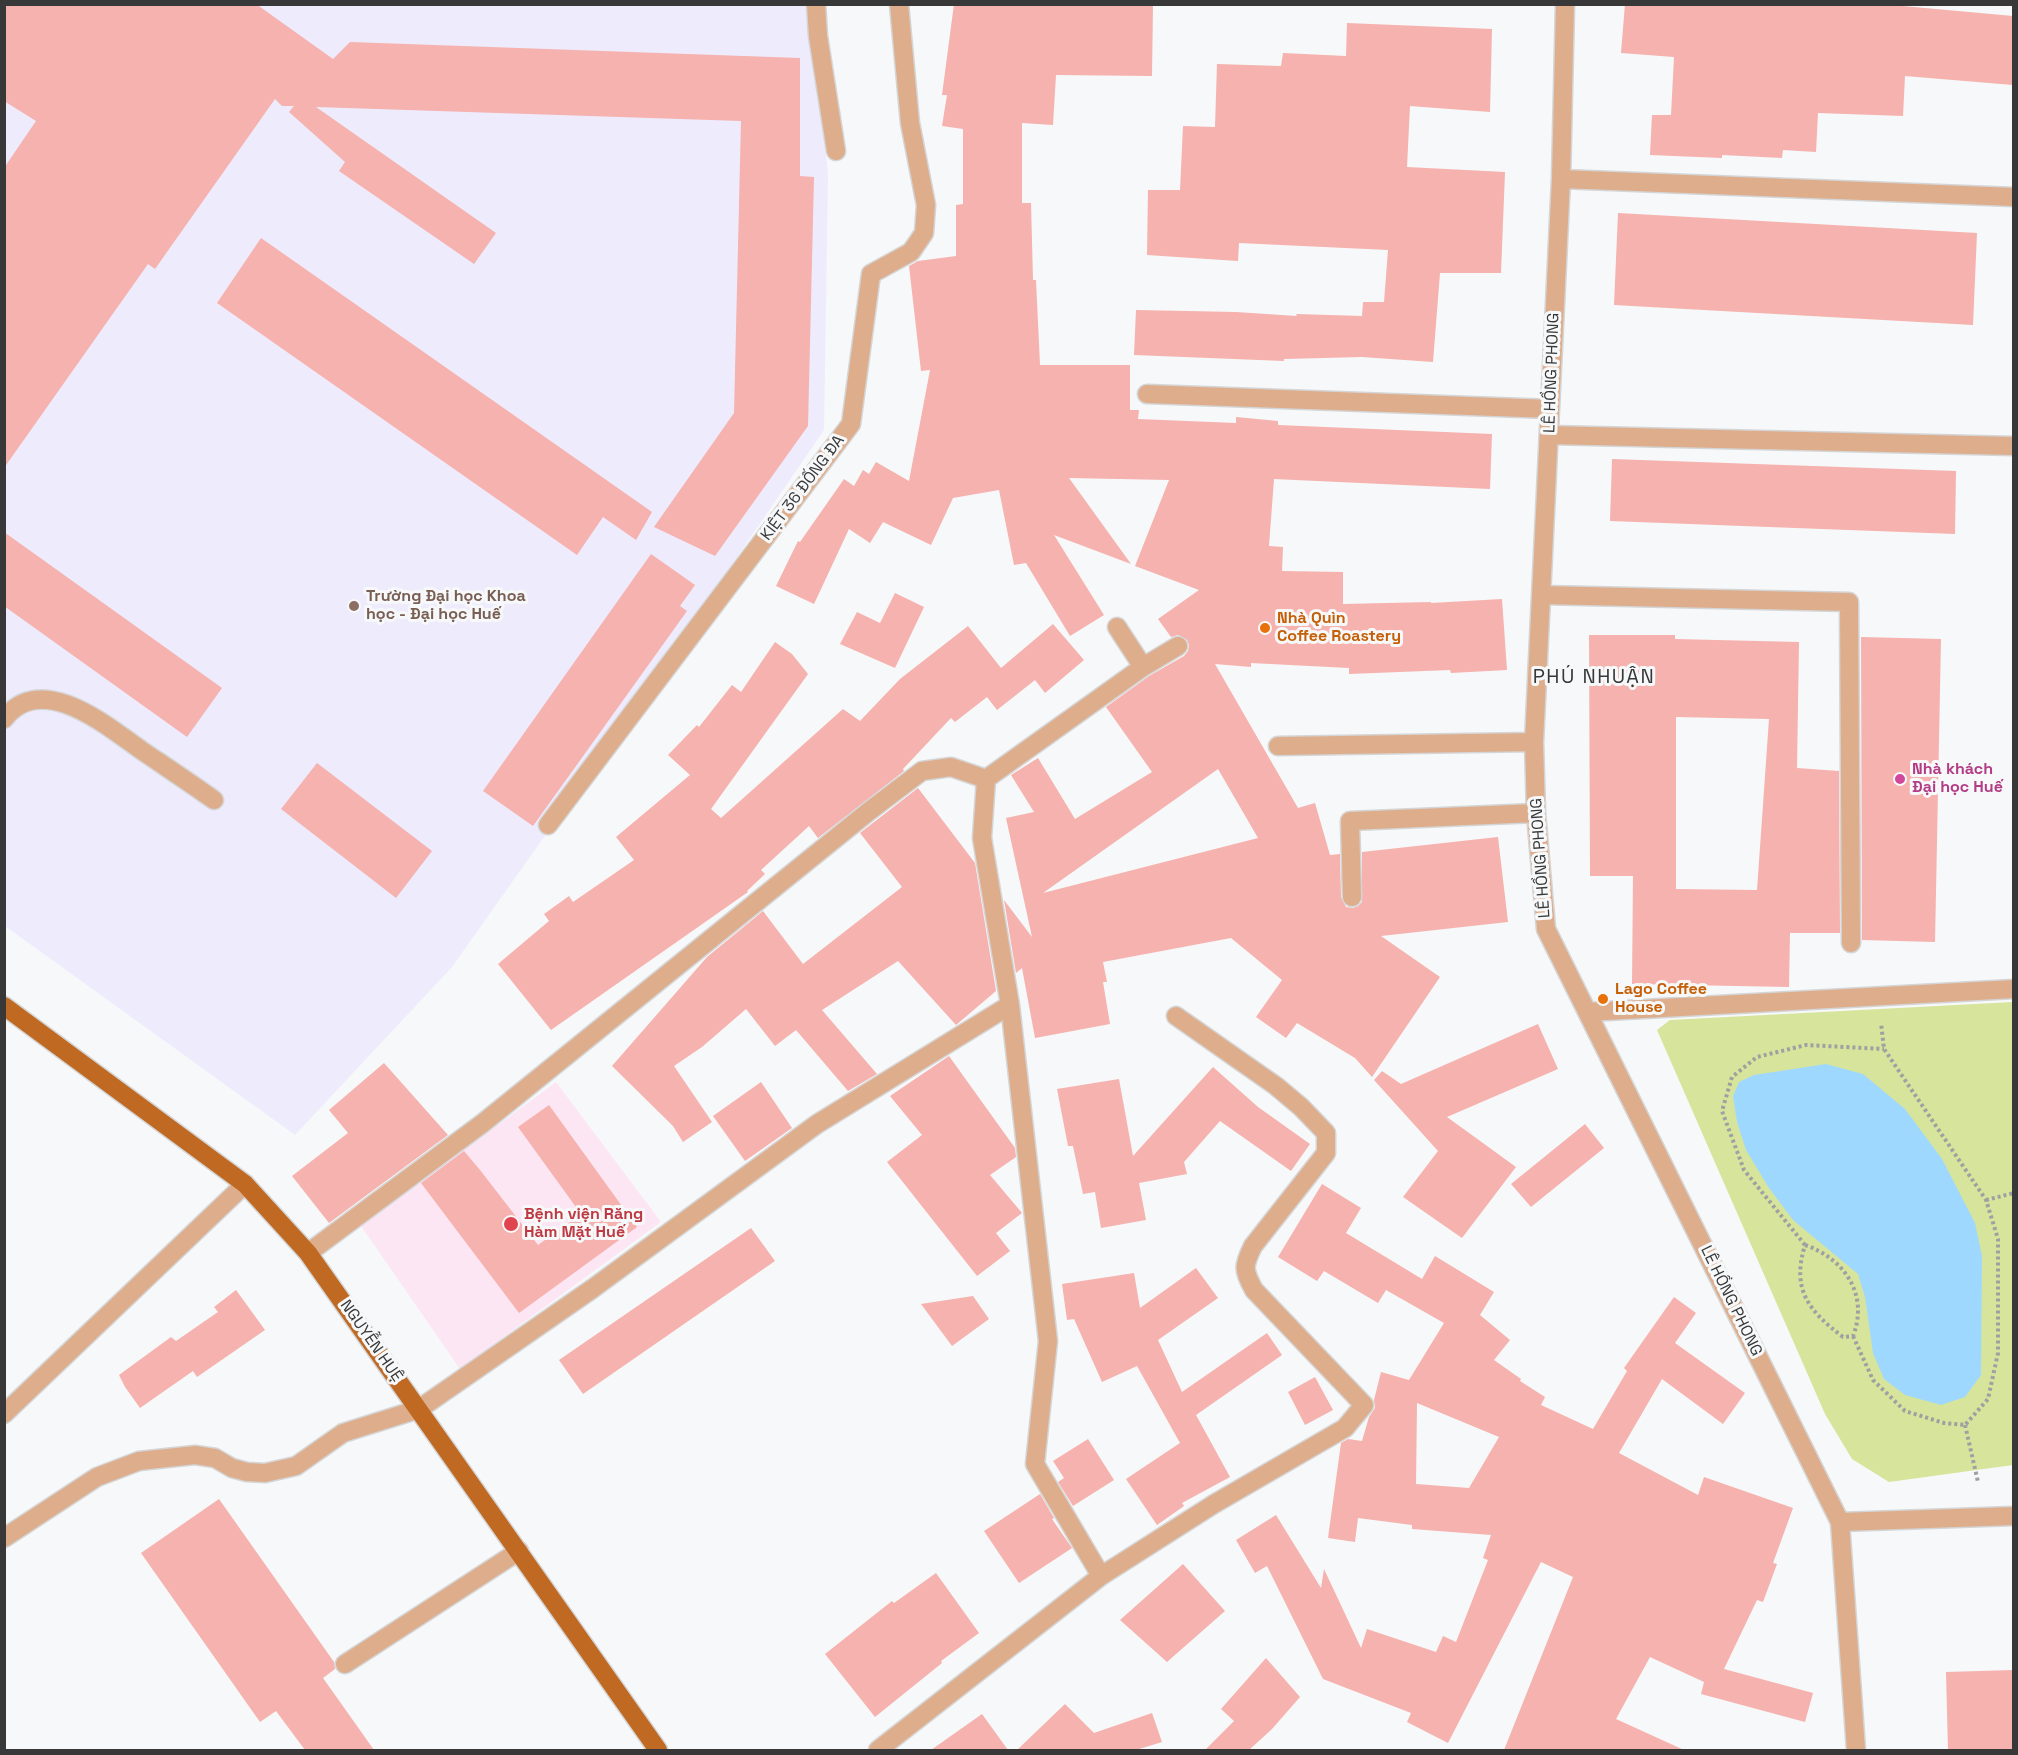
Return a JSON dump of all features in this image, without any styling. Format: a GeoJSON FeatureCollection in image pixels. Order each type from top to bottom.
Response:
{"type":"FeatureCollection","features":[{"type":"Feature","properties":{"kind":"main road","name":"NGUYỄN HUỆ"},"geometry":{"type":"LineString","coordinates":[[4,1006],[245,1184],[308,1253],[658,1750]]}},
{"type":"Feature","properties":{"kind":"street"},"geometry":{"type":"LineString","coordinates":[[816,4],[818,36],[836,151]]}},
{"type":"Feature","properties":{"kind":"street","name":"KIỆT 36 ĐỐNG ĐA"},"geometry":{"type":"LineString","coordinates":[[548,825],[851,424],[871,274],[911,252],[924,233],[926,205],[910,123],[899,4]]}},
{"type":"Feature","properties":{"kind":"street","name":"LÊ HỒNG PHONG"},"geometry":{"type":"LineString","coordinates":[[1565,4],[1561,179],[1534,742],[1536,813],[1546,929],[1840,1522],[1856,1750]]}},
{"type":"Feature","properties":{"kind":"street"},"geometry":{"type":"LineString","coordinates":[[1561,179],[2013,197]]}},
{"type":"Feature","properties":{"kind":"street"},"geometry":{"type":"LineString","coordinates":[[1147,393],[1550,409]]}},
{"type":"Feature","properties":{"kind":"street"},"geometry":{"type":"LineString","coordinates":[[1549,435],[2013,446]]}},
{"type":"Feature","properties":{"kind":"street"},"geometry":{"type":"LineString","coordinates":[[1542,595],[1850,602],[1851,943]]}},
{"type":"Feature","properties":{"kind":"street"},"geometry":{"type":"LineString","coordinates":[[1117,627],[1143,667]]}},
{"type":"Feature","properties":{"kind":"street"},"geometry":{"type":"LineString","coordinates":[[986,779],[1143,667],[1178,646]]}},
{"type":"Feature","properties":{"kind":"street"},"geometry":{"type":"LineString","coordinates":[[4,719],[12,708],[32,699],[55,701],[86,711],[214,800]]}},
{"type":"Feature","properties":{"kind":"street"},"geometry":{"type":"LineString","coordinates":[[1278,746],[1534,742]]}},
{"type":"Feature","properties":{"kind":"street"},"geometry":{"type":"LineString","coordinates":[[308,1253],[483,1123],[859,819],[922,771],[951,767],[986,779]]}},
{"type":"Feature","properties":{"kind":"street"},"geometry":{"type":"LineString","coordinates":[[986,779],[982,838],[1010,1005],[1048,1341],[1035,1464],[1101,1576]]}},
{"type":"Feature","properties":{"kind":"street"},"geometry":{"type":"LineString","coordinates":[[1352,897],[1350,821],[1536,813]]}},
{"type":"Feature","properties":{"kind":"street"},"geometry":{"type":"LineString","coordinates":[[1588,1012],[2013,989]]}},
{"type":"Feature","properties":{"kind":"street"},"geometry":{"type":"LineString","coordinates":[[4,1538],[96,1478],[139,1461],[195,1455],[214,1458],[232,1468],[247,1472],[265,1473],[296,1466],[343,1432],[419,1409],[592,1289],[817,1124],[1010,1005]]}},
{"type":"Feature","properties":{"kind":"street"},"geometry":{"type":"LineString","coordinates":[[878,1750],[1101,1576],[1214,1504],[1345,1428],[1364,1405],[1254,1290],[1245,1273],[1246,1260],[1253,1246],[1326,1153],[1326,1134],[1301,1107],[1276,1086],[1176,1016]]}},
{"type":"Feature","properties":{"kind":"street"},"geometry":{"type":"LineString","coordinates":[[4,1414],[245,1184]]}},
{"type":"Feature","properties":{"kind":"street"},"geometry":{"type":"LineString","coordinates":[[1840,1522],[2013,1516]]}},
{"type":"Feature","properties":{"kind":"street"},"geometry":{"type":"LineString","coordinates":[[345,1664],[519,1551]]}},
{"type":"Feature","properties":{"kind":"path"},"geometry":{"type":"LineString","coordinates":[[1806,1045],[1884,1049],[1986,1200],[1998,1239],[1998,1353],[1988,1399],[1965,1425],[1944,1423],[1905,1410],[1873,1380],[1853,1336],[1858,1324],[1858,1299],[1853,1284],[1832,1260],[1819,1250],[1805,1245],[1744,1170],[1722,1111],[1732,1077],[1757,1057],[1806,1045]]}},
{"type":"Feature","properties":{"kind":"path"},"geometry":{"type":"LineString","coordinates":[[1986,1200],[2013,1193]]}},
{"type":"Feature","properties":{"kind":"path"},"geometry":{"type":"LineString","coordinates":[[1805,1245],[1800,1274],[1805,1299],[1823,1322],[1843,1337],[1853,1336]]}},
{"type":"Feature","properties":{"kind":"path"},"geometry":{"type":"LineString","coordinates":[[1965,1425],[1978,1482]]}},
{"type":"Feature","properties":{"kind":"shaded area","name":"Trường Đại học Khoa học - Đại học Huế"},"geometry":{"type":"Polygon","coordinates":[[[5,5],[809,5],[828,173],[824,430],[583,782],[452,967],[295,1135],[5,926],[5,5]]]}},
{"type":"Feature","properties":{"kind":"shaded area","name":"Bệnh viện Răng Hàm Mặt Huế"},"geometry":{"type":"Polygon","coordinates":[[[556,1082],[661,1222],[460,1369],[361,1226],[556,1082]]]}},
{"type":"Feature","properties":{"kind":"green space"},"geometry":{"type":"Polygon","coordinates":[[[2013,1002],[2013,1465],[1889,1482],[1852,1459],[1825,1414],[1657,1030],[1670,1020],[2013,1002]]]}},
{"type":"Feature","properties":{"kind":"water"},"geometry":{"type":"Polygon","coordinates":[[[1826,1064],[1863,1074],[1905,1109],[1942,1159],[1975,1223],[1982,1256],[1981,1375],[1965,1397],[1941,1405],[1905,1395],[1884,1379],[1873,1353],[1865,1297],[1858,1274],[1793,1220],[1769,1188],[1746,1150],[1737,1122],[1733,1096],[1739,1082],[1754,1075],[1826,1064]]]}},
{"type":"Feature","properties":{"kind":"building"},"geometry":{"type":"Polygon","coordinates":[[[4,4],[256,4],[333,59],[350,42],[800,58],[800,176],[814,177],[808,426],[715,556],[654,527],[734,413],[741,121],[316,107],[496,233],[474,264],[339,171],[345,162],[289,112],[294,106],[282,106],[275,99],[155,269],[148,264],[4,468],[4,168],[36,121],[4,101],[4,4]]]}},
{"type":"Feature","properties":{"kind":"building"},"geometry":{"type":"Polygon","coordinates":[[[954,4],[1153,4],[1152,76],[1056,75],[1053,125],[1022,123],[1022,203],[1031,203],[1033,280],[1036,280],[1040,365],[1130,365],[1130,410],[1139,410],[1138,419],[1236,423],[1236,417],[1278,421],[1278,425],[1492,434],[1490,489],[1274,479],[1269,546],[1283,547],[1282,571],[1343,572],[1343,604],[1502,599],[1507,670],[1349,674],[1349,668],[1251,663],[1251,667],[1215,664],[1298,808],[1315,803],[1330,855],[1340,854],[1341,897],[1346,907],[1353,908],[1362,902],[1362,852],[1498,837],[1508,922],[1381,936],[1440,977],[1372,1077],[1355,1058],[1297,1023],[1286,1038],[1256,1017],[1282,980],[1231,938],[1103,962],[1107,982],[1103,982],[1110,1024],[1035,1038],[1022,968],[1016,973],[1004,900],[1032,937],[1006,818],[1034,812],[1011,775],[1038,758],[1075,819],[1152,772],[1106,707],[1149,676],[1184,656],[1188,651],[1187,640],[1178,635],[1171,637],[1158,619],[1199,590],[1135,566],[1169,480],[1069,478],[1131,564],[1054,535],[1104,615],[1070,636],[1026,563],[1014,565],[999,490],[953,498],[931,545],[883,522],[870,543],[849,529],[814,604],[776,586],[798,541],[800,542],[844,479],[854,486],[863,470],[869,474],[876,462],[909,481],[930,370],[921,371],[909,266],[918,261],[956,256],[956,205],[963,204],[963,129],[942,126],[947,95],[942,95],[954,4]],[[1218,769],[1043,893],[1258,838],[1218,769]]]}},
{"type":"Feature","properties":{"kind":"building"},"geometry":{"type":"Polygon","coordinates":[[[1625,4],[1881,4],[2013,16],[2013,85],[1905,76],[1903,116],[1818,113],[1816,152],[1783,150],[1782,158],[1650,155],[1652,115],[1671,115],[1674,57],[1621,53],[1625,4]]]}},
{"type":"Feature","properties":{"kind":"building"},"geometry":{"type":"Polygon","coordinates":[[[1347,23],[1492,29],[1490,112],[1410,106],[1407,167],[1505,172],[1501,273],[1440,273],[1433,362],[1362,357],[1284,359],[1284,361],[1134,355],[1136,310],[1362,316],[1363,302],[1384,302],[1388,250],[1239,243],[1238,261],[1147,255],[1148,190],[1180,190],[1183,126],[1215,127],[1217,64],[1281,66],[1283,53],[1346,56],[1347,23]]]}},
{"type":"Feature","properties":{"kind":"building"},"geometry":{"type":"Polygon","coordinates":[[[1618,213],[1977,233],[1973,325],[1614,305],[1618,213]]]}},
{"type":"Feature","properties":{"kind":"building"},"geometry":{"type":"Polygon","coordinates":[[[261,238],[652,512],[636,540],[603,517],[577,555],[217,303],[261,238]]]}},
{"type":"Feature","properties":{"kind":"building"},"geometry":{"type":"Polygon","coordinates":[[[1612,459],[1956,471],[1955,534],[1610,521],[1612,459]]]}},
{"type":"Feature","properties":{"kind":"building"},"geometry":{"type":"Polygon","coordinates":[[[4,532],[222,688],[187,737],[4,606],[4,532]]]}},
{"type":"Feature","properties":{"kind":"building"},"geometry":{"type":"Polygon","coordinates":[[[651,554],[695,585],[680,606],[687,611],[533,826],[483,791],[651,554]]]}},
{"type":"Feature","properties":{"kind":"building"},"geometry":{"type":"Polygon","coordinates":[[[895,593],[924,607],[895,668],[840,644],[857,612],[880,623],[895,593]]]}},
{"type":"Feature","properties":{"kind":"building"},"geometry":{"type":"Polygon","coordinates":[[[1053,624],[1084,660],[1045,693],[1035,680],[997,710],[987,697],[955,722],[951,718],[903,769],[904,771],[818,838],[809,826],[761,870],[765,874],[748,892],[551,1030],[498,964],[549,921],[544,914],[569,896],[573,902],[634,860],[616,837],[690,775],[668,755],[697,725],[699,727],[732,685],[741,692],[775,642],[792,654],[808,674],[711,809],[721,818],[843,709],[860,721],[900,679],[968,626],[1001,668],[1053,624]]]}},
{"type":"Feature","properties":{"kind":"building"},"geometry":{"type":"Polygon","coordinates":[[[1589,635],[1675,635],[1675,639],[1799,642],[1797,768],[1839,771],[1840,933],[1790,933],[1789,987],[1632,984],[1633,876],[1590,876],[1589,635]],[[1676,717],[1676,889],[1757,890],[1769,719],[1676,717]]]}},
{"type":"Feature","properties":{"kind":"building"},"geometry":{"type":"Polygon","coordinates":[[[1861,637],[1941,639],[1935,942],[1862,940],[1861,637]]]}},
{"type":"Feature","properties":{"kind":"building"},"geometry":{"type":"Polygon","coordinates":[[[317,763],[432,851],[396,898],[281,809],[317,763]]]}},
{"type":"Feature","properties":{"kind":"building"},"geometry":{"type":"Polygon","coordinates":[[[918,788],[975,863],[996,991],[956,1025],[898,961],[822,1010],[877,1074],[848,1091],[796,1030],[775,1046],[746,1009],[702,1047],[674,1066],[712,1122],[683,1142],[673,1126],[612,1066],[707,957],[763,911],[803,964],[902,887],[860,833],[918,788]]]}},
{"type":"Feature","properties":{"kind":"building"},"geometry":{"type":"Polygon","coordinates":[[[1538,1024],[1558,1069],[1447,1117],[1516,1167],[1462,1238],[1403,1197],[1438,1151],[1374,1080],[1382,1071],[1401,1084],[1538,1024]]]}},
{"type":"Feature","properties":{"kind":"building"},"geometry":{"type":"Polygon","coordinates":[[[949,1056],[1015,1148],[1016,1157],[990,1175],[1022,1213],[996,1233],[1010,1251],[977,1276],[887,1162],[922,1135],[890,1096],[949,1056]]]}},
{"type":"Feature","properties":{"kind":"building"},"geometry":{"type":"Polygon","coordinates":[[[384,1063],[448,1135],[329,1223],[292,1176],[348,1133],[329,1110],[384,1063]]]}},
{"type":"Feature","properties":{"kind":"building"},"geometry":{"type":"Polygon","coordinates":[[[1213,1067],[1258,1107],[1310,1144],[1291,1171],[1220,1121],[1184,1162],[1187,1174],[1139,1183],[1146,1220],[1101,1228],[1095,1192],[1083,1194],[1073,1146],[1068,1146],[1057,1089],[1119,1079],[1133,1156],[1213,1067]]]}},
{"type":"Feature","properties":{"kind":"building"},"geometry":{"type":"Polygon","coordinates":[[[761,1082],[792,1128],[745,1161],[713,1116],[761,1082]]]}},
{"type":"Feature","properties":{"kind":"building"},"geometry":{"type":"Polygon","coordinates":[[[549,1105],[637,1227],[519,1313],[421,1183],[464,1151],[538,1245],[581,1214],[518,1127],[549,1105]]]}},
{"type":"Feature","properties":{"kind":"building"},"geometry":{"type":"Polygon","coordinates":[[[1585,1124],[1604,1148],[1531,1207],[1511,1184],[1585,1124]]]}},
{"type":"Feature","properties":{"kind":"building"},"geometry":{"type":"Polygon","coordinates":[[[1322,1184],[1361,1208],[1346,1233],[1422,1279],[1435,1256],[1494,1292],[1480,1315],[1510,1340],[1494,1360],[1545,1397],[1541,1405],[1593,1429],[1627,1371],[1624,1368],[1674,1297],[1696,1313],[1675,1343],[1745,1393],[1723,1424],[1662,1379],[1619,1453],[1698,1495],[1704,1477],[1793,1508],[1773,1563],[1777,1564],[1763,1602],[1757,1600],[1724,1669],[1813,1693],[1805,1722],[1701,1694],[1704,1682],[1650,1657],[1616,1719],[1684,1750],[1504,1750],[1573,1577],[1541,1562],[1448,1743],[1407,1722],[1411,1713],[1323,1679],[1267,1566],[1255,1573],[1236,1540],[1276,1515],[1321,1588],[1324,1569],[1361,1648],[1367,1629],[1436,1652],[1443,1636],[1456,1642],[1488,1560],[1483,1558],[1491,1535],[1412,1529],[1412,1525],[1358,1518],[1355,1542],[1328,1538],[1341,1443],[1348,1439],[1362,1441],[1369,1417],[1375,1408],[1374,1400],[1381,1372],[1409,1380],[1444,1323],[1386,1290],[1378,1303],[1324,1271],[1317,1281],[1278,1257],[1322,1184]],[[1417,1403],[1416,1484],[1469,1488],[1499,1437],[1417,1403]]]}},
{"type":"Feature","properties":{"kind":"building"},"geometry":{"type":"Polygon","coordinates":[[[751,1228],[775,1261],[583,1394],[559,1360],[751,1228]]]}},
{"type":"Feature","properties":{"kind":"building"},"geometry":{"type":"Polygon","coordinates":[[[1196,1268],[1218,1298],[1158,1340],[1182,1392],[1267,1333],[1282,1355],[1196,1415],[1230,1477],[1182,1503],[1184,1506],[1157,1525],[1126,1479],[1180,1443],[1137,1366],[1102,1382],[1074,1319],[1067,1320],[1062,1284],[1134,1273],[1140,1308],[1196,1268]]]}},
{"type":"Feature","properties":{"kind":"building"},"geometry":{"type":"Polygon","coordinates":[[[236,1290],[265,1330],[197,1377],[193,1371],[140,1408],[119,1375],[171,1337],[176,1341],[218,1312],[214,1307],[236,1290]]]}},
{"type":"Feature","properties":{"kind":"building"},"geometry":{"type":"Polygon","coordinates":[[[973,1296],[989,1319],[952,1346],[921,1304],[973,1296]]]}},
{"type":"Feature","properties":{"kind":"building"},"geometry":{"type":"Polygon","coordinates":[[[1315,1377],[1333,1410],[1305,1425],[1288,1392],[1315,1377]]]}},
{"type":"Feature","properties":{"kind":"building"},"geometry":{"type":"Polygon","coordinates":[[[1088,1439],[1114,1480],[1073,1506],[1058,1482],[1064,1478],[1053,1461],[1088,1439]]]}},
{"type":"Feature","properties":{"kind":"building"},"geometry":{"type":"Polygon","coordinates":[[[1040,1494],[1054,1518],[1052,1519],[1072,1548],[1019,1583],[984,1531],[1040,1494]]]}},
{"type":"Feature","properties":{"kind":"building"},"geometry":{"type":"Polygon","coordinates":[[[219,1499],[334,1662],[335,1669],[323,1678],[374,1750],[305,1750],[276,1711],[260,1722],[141,1553],[219,1499]]]}},
{"type":"Feature","properties":{"kind":"building"},"geometry":{"type":"Polygon","coordinates":[[[1183,1564],[1225,1611],[1167,1662],[1120,1620],[1183,1564]]]}},
{"type":"Feature","properties":{"kind":"building"},"geometry":{"type":"Polygon","coordinates":[[[936,1573],[979,1633],[941,1661],[942,1663],[875,1717],[825,1654],[892,1601],[894,1603],[936,1573]]]}},
{"type":"Feature","properties":{"kind":"building"},"geometry":{"type":"Polygon","coordinates":[[[1266,1658],[1300,1697],[1272,1729],[1249,1750],[1205,1750],[1234,1721],[1221,1709],[1266,1658]]]}},
{"type":"Feature","properties":{"kind":"building"},"geometry":{"type":"Polygon","coordinates":[[[2013,1670],[2013,1750],[1948,1750],[1946,1672],[2013,1670]]]}},
{"type":"Feature","properties":{"kind":"building"},"geometry":{"type":"Polygon","coordinates":[[[1065,1704],[1094,1733],[1152,1713],[1162,1742],[1136,1750],[1017,1750],[1065,1704]]]}},
{"type":"Feature","properties":{"kind":"building"},"geometry":{"type":"Polygon","coordinates":[[[982,1714],[1008,1750],[931,1750],[982,1714]]]}},
{"type":"Feature","properties":{"kind":"place","name":"Trường Đại học Khoa học - Đại học Huế"},"geometry":{"type":"Point","coordinates":[354,606]}},
{"type":"Feature","properties":{"kind":"place","name":"Nhà Quìn Coffee Roastery"},"geometry":{"type":"Point","coordinates":[1265,628]}},
{"type":"Feature","properties":{"kind":"place","name":"Nhà khách Đại học Huế"},"geometry":{"type":"Point","coordinates":[1900,779]}},
{"type":"Feature","properties":{"kind":"place","name":"Lago Coffee House"},"geometry":{"type":"Point","coordinates":[1603,999]}},
{"type":"Feature","properties":{"kind":"place","name":"Bệnh viện Răng Hàm Mặt Huế"},"geometry":{"type":"Point","coordinates":[511,1224]}},
{"type":"Feature","properties":{"kind":"district","name":"PHÚ NHUẬN"},"geometry":{"type":"Point","coordinates":[1594,678]}}]}
